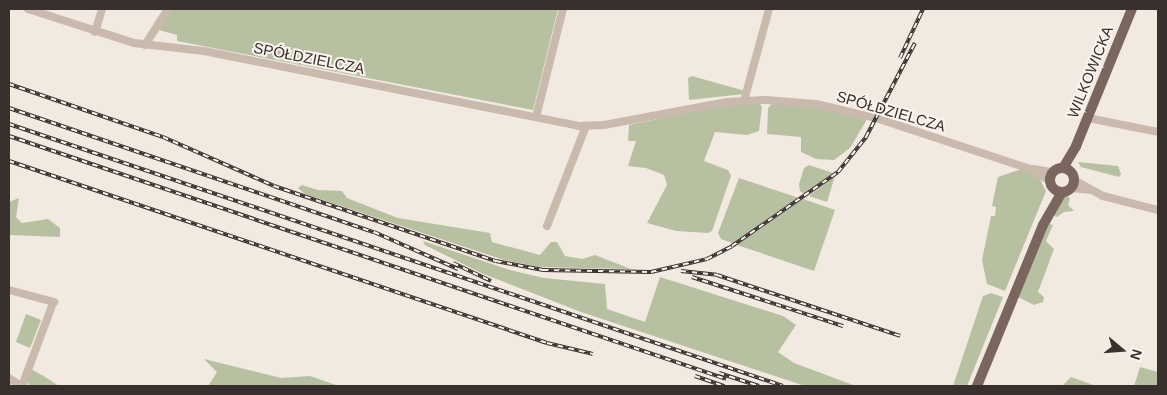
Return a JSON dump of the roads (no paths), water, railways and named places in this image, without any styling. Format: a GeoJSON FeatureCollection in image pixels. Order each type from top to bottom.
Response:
{"type":"FeatureCollection","features":[{"type":"Feature","properties":{"kind":"main road","name":"WILKOWICKA"},"geometry":{"type":"LineString","coordinates":[[978,386],[1132,9]]}},
{"type":"Feature","properties":{"kind":"street","name":"SPÓŁDZIELCZA"},"geometry":{"type":"LineString","coordinates":[[28,9],[47,12],[95,32],[145,45],[209,52],[586,126],[744,101],[787,101],[846,110],[1062,180]]}},
{"type":"Feature","properties":{"kind":"street"},"geometry":{"type":"LineString","coordinates":[[95,32],[102,9]]}},
{"type":"Feature","properties":{"kind":"street"},"geometry":{"type":"LineString","coordinates":[[145,45],[168,9]]}},
{"type":"Feature","properties":{"kind":"street"},"geometry":{"type":"LineString","coordinates":[[536,117],[563,9]]}},
{"type":"Feature","properties":{"kind":"street"},"geometry":{"type":"LineString","coordinates":[[744,101],[769,9]]}},
{"type":"Feature","properties":{"kind":"street"},"geometry":{"type":"LineString","coordinates":[[1088,118],[1158,132]]}},
{"type":"Feature","properties":{"kind":"street"},"geometry":{"type":"LineString","coordinates":[[547,226],[586,126]]}},
{"type":"Feature","properties":{"kind":"street"},"geometry":{"type":"LineString","coordinates":[[1062,180],[1127,204],[1158,210]]}},
{"type":"Feature","properties":{"kind":"street"},"geometry":{"type":"LineString","coordinates":[[9,290],[54,302],[21,386],[9,378]]}},
{"type":"Feature","properties":{"kind":"railway"},"geometry":{"type":"LineString","coordinates":[[900,58],[923,9]]}},
{"type":"Feature","properties":{"kind":"railway"},"geometry":{"type":"LineString","coordinates":[[9,84],[163,137],[274,186],[496,261],[543,270],[651,272],[707,259],[732,246],[838,172],[866,137],[915,43]]}},
{"type":"Feature","properties":{"kind":"railway"},"geometry":{"type":"LineString","coordinates":[[9,108],[374,232],[458,269]]}},
{"type":"Feature","properties":{"kind":"railway"},"geometry":{"type":"LineString","coordinates":[[9,124],[783,386]]}},
{"type":"Feature","properties":{"kind":"railway"},"geometry":{"type":"LineString","coordinates":[[9,136],[726,379]]}},
{"type":"Feature","properties":{"kind":"railway"},"geometry":{"type":"LineString","coordinates":[[9,161],[547,343],[593,354]]}},
{"type":"Feature","properties":{"kind":"railway"},"geometry":{"type":"LineString","coordinates":[[453,263],[491,281]]}},
{"type":"Feature","properties":{"kind":"railway"},"geometry":{"type":"LineString","coordinates":[[681,271],[717,275],[900,336]]}},
{"type":"Feature","properties":{"kind":"railway"},"geometry":{"type":"LineString","coordinates":[[692,277],[843,326]]}},
{"type":"Feature","properties":{"kind":"railway"},"geometry":{"type":"LineString","coordinates":[[719,373],[759,386]]}},
{"type":"Feature","properties":{"kind":"railway"},"geometry":{"type":"LineString","coordinates":[[695,376],[724,386]]}}]}
